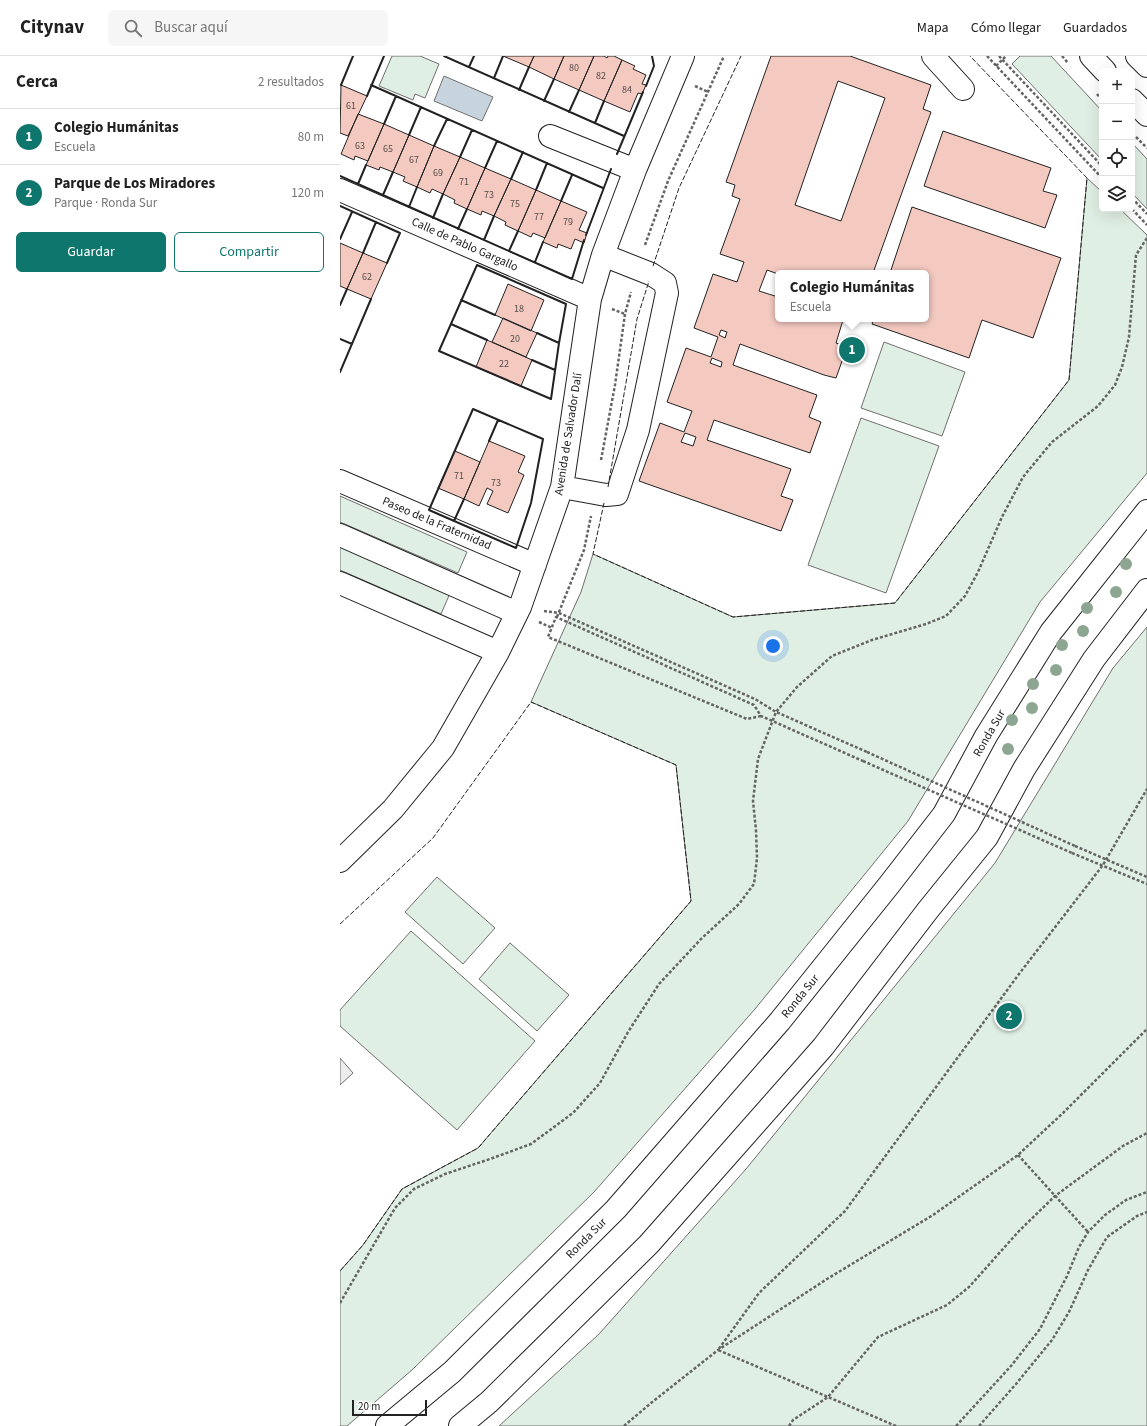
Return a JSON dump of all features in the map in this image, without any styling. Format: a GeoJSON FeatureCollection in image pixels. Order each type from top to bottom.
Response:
{"type":"FeatureCollection","features":[{"type":"Feature","properties":{"kind":"main road","name":"Avenida de Salvador Dalí"},"geometry":{"type":"LineString","coordinates":[[340,861],[393,809],[443,748],[498,652],[518,610],[562,488],[590,299],[602,256],[635,170],[683,56]]}},
{"type":"Feature","properties":{"kind":"main road"},"geometry":{"type":"LineString","coordinates":[[933,56],[963,89]]}},
{"type":"Feature","properties":{"kind":"main road"},"geometry":{"type":"LineString","coordinates":[[1091,56],[1102,68]]}},
{"type":"Feature","properties":{"kind":"main road"},"geometry":{"type":"LineString","coordinates":[[1137,56],[1147,66]]}},
{"type":"Feature","properties":{"kind":"main road"},"geometry":{"type":"LineString","coordinates":[[1135,103],[1147,116]]}},
{"type":"Feature","properties":{"kind":"main road"},"geometry":{"type":"LineString","coordinates":[[550,136],[635,170]]}},
{"type":"Feature","properties":{"kind":"main road","name":"Calle de Pablo Gargallo"},"geometry":{"type":"LineString","coordinates":[[340,190],[590,299]]}},
{"type":"Feature","properties":{"kind":"main road"},"geometry":{"type":"LineString","coordinates":[[562,488],[606,495],[617,494],[638,430],[667,293],[665,283],[651,274],[602,256]]}},
{"type":"Feature","properties":{"kind":"main road","name":"Paseo de la Fraternidad"},"geometry":{"type":"LineString","coordinates":[[340,481],[535,565]]}},
{"type":"Feature","properties":{"kind":"main road","name":"Ronda Sur"},"geometry":{"type":"LineString","coordinates":[[387,1426],[452,1372],[616,1209],[780,1020],[944,814],[986,736],[1051,632],[1147,511]]}},
{"type":"Feature","properties":{"kind":"main road"},"geometry":{"type":"LineString","coordinates":[[340,535],[518,610]]}},
{"type":"Feature","properties":{"kind":"main road"},"geometry":{"type":"LineString","coordinates":[[340,583],[498,652]]}},
{"type":"Feature","properties":{"kind":"main road"},"geometry":{"type":"LineString","coordinates":[[460,1426],[488,1402],[649,1244],[823,1046],[987,836],[1024,769],[1094,659],[1147,590]]}},
{"type":"Feature","properties":{"kind":"path"},"geometry":{"type":"LineString","coordinates":[[987,56],[1100,176]]}},
{"type":"Feature","properties":{"kind":"path"},"geometry":{"type":"LineString","coordinates":[[999,56],[1099,163]]}},
{"type":"Feature","properties":{"kind":"path"},"geometry":{"type":"LineString","coordinates":[[996,66],[1006,56]]}},
{"type":"Feature","properties":{"kind":"path"},"geometry":{"type":"LineString","coordinates":[[1135,135],[1147,148]]}},
{"type":"Feature","properties":{"kind":"path"},"geometry":{"type":"LineString","coordinates":[[1135,201],[1147,214]]}},
{"type":"Feature","properties":{"kind":"path"},"geometry":{"type":"LineString","coordinates":[[1135,212],[1147,225]]}},
{"type":"Feature","properties":{"kind":"path"},"geometry":{"type":"LineString","coordinates":[[340,1303],[394,1208],[414,1189],[445,1174],[531,1144],[573,1113],[600,1083],[628,1032],[659,984],[701,939],[739,904],[754,884],[757,858],[753,801],[758,760],[776,712],[797,686],[832,656],[872,640],[926,624],[946,616],[965,596],[978,572],[1002,517],[1024,477],[1052,442],[1098,406],[1115,385],[1122,367],[1129,337],[1136,255],[1147,238]]}},
{"type":"Feature","properties":{"kind":"path"},"geometry":{"type":"LineString","coordinates":[[518,610],[559,613],[755,699],[776,712],[1147,877]]}},
{"type":"Feature","properties":{"kind":"path"},"geometry":{"type":"LineString","coordinates":[[761,716],[754,705],[556,618],[548,637],[747,719],[761,716],[1072,853],[1147,884]]}},
{"type":"Feature","properties":{"kind":"path"},"geometry":{"type":"LineString","coordinates":[[718,1350],[759,1293],[845,1211],[1019,974],[1103,866],[1147,789]]}},
{"type":"Feature","properties":{"kind":"path"},"geometry":{"type":"LineString","coordinates":[[624,1426],[718,1350],[827,1279],[933,1215],[1018,1154],[1069,1108],[1147,1029]]}},
{"type":"Feature","properties":{"kind":"path"},"geometry":{"type":"LineString","coordinates":[[789,1426],[793,1420],[828,1397],[878,1337],[947,1305],[969,1287],[1019,1231],[1056,1196],[1122,1146],[1147,1133]]}},
{"type":"Feature","properties":{"kind":"path"},"geometry":{"type":"LineString","coordinates":[[1018,1154],[1088,1232]]}},
{"type":"Feature","properties":{"kind":"path"},"geometry":{"type":"LineString","coordinates":[[956,1426],[1011,1366],[1040,1329],[1079,1247],[1088,1232],[1105,1215],[1126,1200],[1147,1192]]}},
{"type":"Feature","properties":{"kind":"path"},"geometry":{"type":"LineString","coordinates":[[979,1426],[1052,1340],[1069,1312],[1088,1270],[1107,1237],[1137,1216],[1147,1212]]}},
{"type":"Feature","properties":{"kind":"path"},"geometry":{"type":"LineString","coordinates":[[718,1350],[896,1426]]}},
{"type":"Feature","properties":{"kind":"green space"},"geometry":{"type":"Polygon","coordinates":[[[392,56],[420,56],[439,64],[425,98],[415,94],[413,100],[379,86],[392,56]]]}},
{"type":"Feature","properties":{"kind":"green space"},"geometry":{"type":"Polygon","coordinates":[[[1020,56],[1051,56],[1099,108],[1099,157],[1012,64],[1020,56]]]}},
{"type":"Feature","properties":{"kind":"green space"},"geometry":{"type":"Polygon","coordinates":[[[1135,146],[1147,159],[1147,209],[1135,196],[1135,146]]]}},
{"type":"Feature","properties":{"kind":"green space"},"geometry":{"type":"Polygon","coordinates":[[[1087,178],[1099,189],[1099,212],[1123,212],[1147,235],[1147,473],[1040,602],[908,821],[755,1009],[594,1192],[412,1370],[347,1426],[340,1426],[340,1271],[363,1245],[402,1189],[478,1148],[691,901],[676,765],[531,702],[581,592],[593,554],[733,617],[895,603],[1069,380],[1087,178]]]}},
{"type":"Feature","properties":{"kind":"green space"},"geometry":{"type":"Polygon","coordinates":[[[884,342],[965,372],[942,436],[861,408],[884,342]]]}},
{"type":"Feature","properties":{"kind":"green space"},"geometry":{"type":"Polygon","coordinates":[[[861,418],[939,446],[886,593],[808,565],[861,418]]]}},
{"type":"Feature","properties":{"kind":"green space"},"geometry":{"type":"Polygon","coordinates":[[[340,496],[467,552],[458,573],[340,522],[340,496]]]}},
{"type":"Feature","properties":{"kind":"green space"},"geometry":{"type":"Polygon","coordinates":[[[340,544],[451,591],[441,614],[340,570],[340,544]]]}},
{"type":"Feature","properties":{"kind":"green space"},"geometry":{"type":"Polygon","coordinates":[[[1147,627],[1147,1426],[499,1426],[599,1334],[746,1169],[995,863],[1113,668],[1147,627]]]}},
{"type":"Feature","properties":{"kind":"green space"},"geometry":{"type":"Polygon","coordinates":[[[437,877],[495,928],[463,964],[405,912],[437,877]]]}},
{"type":"Feature","properties":{"kind":"green space"},"geometry":{"type":"Polygon","coordinates":[[[411,931],[535,1041],[457,1130],[340,1026],[340,1010],[411,931]]]}},
{"type":"Feature","properties":{"kind":"green space"},"geometry":{"type":"Polygon","coordinates":[[[510,943],[569,995],[537,1031],[479,979],[510,943]]]}},
{"type":"Feature","properties":{"kind":"shaded area"},"geometry":{"type":"Polygon","coordinates":[[[444,76],[493,97],[482,121],[434,101],[444,76]]]}},
{"type":"Feature","properties":{"kind":"shaded area"},"geometry":{"type":"Polygon","coordinates":[[[340,1058],[353,1073],[340,1085],[340,1058]]]}},
{"type":"Feature","properties":{"kind":"building"},"geometry":{"type":"Polygon","coordinates":[[[503,56],[534,56],[529,67],[503,56]]]}},
{"type":"Feature","properties":{"kind":"building"},"geometry":{"type":"Polygon","coordinates":[[[534,56],[564,56],[554,79],[529,67],[534,56]]]}},
{"type":"Feature","properties":{"kind":"building"},"geometry":{"type":"Polygon","coordinates":[[[564,56],[594,56],[579,90],[554,79],[564,56]]]}},
{"type":"Feature","properties":{"kind":"building"},"geometry":{"type":"Polygon","coordinates":[[[594,56],[604,56],[607,58],[608,56],[614,56],[622,60],[604,101],[579,90],[594,56]]]}},
{"type":"Feature","properties":{"kind":"building"},"geometry":{"type":"Polygon","coordinates":[[[771,56],[850,56],[931,85],[923,109],[931,112],[874,270],[775,270],[775,273],[767,270],[759,291],[775,296],[775,322],[842,322],[836,343],[847,347],[836,378],[740,344],[733,365],[817,395],[809,417],[821,422],[810,453],[714,420],[707,440],[791,469],[781,496],[793,500],[781,531],[639,481],[660,423],[684,432],[692,411],[667,402],[686,348],[711,357],[718,337],[694,328],[713,274],[737,282],[744,262],[720,254],[740,199],[732,196],[735,185],[726,182],[771,56]],[[838,81],[795,205],[841,221],[885,98],[838,81]],[[721,330],[719,335],[725,338],[727,332],[721,330]],[[712,358],[710,363],[721,367],[722,362],[712,358]],[[685,433],[681,442],[693,446],[696,437],[685,433]]]}},
{"type":"Feature","properties":{"kind":"building"},"geometry":{"type":"Polygon","coordinates":[[[622,60],[635,66],[633,69],[646,75],[642,84],[646,85],[642,94],[638,93],[630,112],[604,101],[622,60]]]}},
{"type":"Feature","properties":{"kind":"building"},"geometry":{"type":"Polygon","coordinates":[[[341,85],[367,96],[348,136],[340,133],[341,85]]]}},
{"type":"Feature","properties":{"kind":"building"},"geometry":{"type":"Polygon","coordinates":[[[358,114],[384,124],[368,161],[355,156],[354,160],[341,154],[358,114]]]}},
{"type":"Feature","properties":{"kind":"building"},"geometry":{"type":"Polygon","coordinates":[[[384,124],[409,135],[393,172],[380,167],[379,170],[366,165],[384,124]]]}},
{"type":"Feature","properties":{"kind":"building"},"geometry":{"type":"Polygon","coordinates":[[[943,131],[1051,168],[1043,191],[1057,195],[1045,228],[924,186],[943,131]]]}},
{"type":"Feature","properties":{"kind":"building"},"geometry":{"type":"Polygon","coordinates":[[[409,135],[434,146],[417,187],[403,181],[405,177],[393,172],[409,135]]]}},
{"type":"Feature","properties":{"kind":"building"},"geometry":{"type":"Polygon","coordinates":[[[434,146],[460,157],[443,194],[432,189],[430,193],[417,187],[434,146]]]}},
{"type":"Feature","properties":{"kind":"building"},"geometry":{"type":"Polygon","coordinates":[[[460,157],[485,168],[467,209],[454,203],[455,200],[443,194],[460,157]]]}},
{"type":"Feature","properties":{"kind":"building"},"geometry":{"type":"Polygon","coordinates":[[[485,168],[511,179],[494,216],[482,211],[481,215],[467,209],[485,168]]]}},
{"type":"Feature","properties":{"kind":"building"},"geometry":{"type":"Polygon","coordinates":[[[511,179],[536,190],[518,231],[505,225],[506,222],[494,216],[511,179]]]}},
{"type":"Feature","properties":{"kind":"building"},"geometry":{"type":"Polygon","coordinates":[[[536,190],[561,201],[545,238],[533,233],[531,237],[518,231],[536,190]]]}},
{"type":"Feature","properties":{"kind":"building"},"geometry":{"type":"Polygon","coordinates":[[[561,201],[587,212],[579,230],[587,233],[584,243],[575,239],[571,249],[558,244],[557,248],[543,242],[561,201]]]}},
{"type":"Feature","properties":{"kind":"building"},"geometry":{"type":"Polygon","coordinates":[[[912,207],[1061,258],[1033,338],[982,320],[969,358],[872,324],[873,322],[929,322],[929,270],[891,270],[912,207]]]}},
{"type":"Feature","properties":{"kind":"building"},"geometry":{"type":"Polygon","coordinates":[[[340,243],[363,253],[347,289],[340,286],[340,243]]]}},
{"type":"Feature","properties":{"kind":"building"},"geometry":{"type":"Polygon","coordinates":[[[363,253],[387,263],[371,299],[347,289],[363,253]]]}},
{"type":"Feature","properties":{"kind":"building"},"geometry":{"type":"Polygon","coordinates":[[[508,284],[544,300],[531,331],[495,315],[508,284]]]}},
{"type":"Feature","properties":{"kind":"building"},"geometry":{"type":"Polygon","coordinates":[[[503,318],[537,333],[526,357],[492,342],[503,318]]]}},
{"type":"Feature","properties":{"kind":"building"},"geometry":{"type":"Polygon","coordinates":[[[487,340],[532,360],[521,386],[476,367],[487,340]]]}},
{"type":"Feature","properties":{"kind":"building"},"geometry":{"type":"Polygon","coordinates":[[[489,441],[525,456],[518,472],[524,475],[508,513],[487,504],[493,491],[487,488],[479,506],[464,499],[489,441]]]}},
{"type":"Feature","properties":{"kind":"building"},"geometry":{"type":"Polygon","coordinates":[[[455,451],[480,462],[464,499],[438,488],[455,451]]]}},
{"type":"Feature","properties":{"kind":"fence"},"geometry":{"type":"LineString","coordinates":[[653,266],[679,188],[741,56]]}},
{"type":"Feature","properties":{"kind":"fence"},"geometry":{"type":"LineString","coordinates":[[604,503],[593,554],[733,617],[895,603],[1069,380],[1087,178],[970,56]]}},
{"type":"Feature","properties":{"kind":"fence"},"geometry":{"type":"LineString","coordinates":[[608,487],[637,319],[649,281]]}},
{"type":"Feature","properties":{"kind":"fence"},"geometry":{"type":"LineString","coordinates":[[340,924],[433,838],[531,702],[676,765],[691,901],[478,1148],[402,1189],[363,1245],[340,1271]]}},
{"type":"Feature","properties":{"kind":"wall"},"geometry":{"type":"LineString","coordinates":[[341,85],[353,56]]}},
{"type":"Feature","properties":{"kind":"wall"},"geometry":{"type":"LineString","coordinates":[[367,96],[384,56]]}},
{"type":"Feature","properties":{"kind":"wall"},"geometry":{"type":"LineString","coordinates":[[444,56],[624,136]]}},
{"type":"Feature","properties":{"kind":"wall"},"geometry":{"type":"LineString","coordinates":[[469,67],[474,56]]}},
{"type":"Feature","properties":{"kind":"wall"},"geometry":{"type":"LineString","coordinates":[[494,78],[503,56]]}},
{"type":"Feature","properties":{"kind":"wall"},"geometry":{"type":"LineString","coordinates":[[646,86],[654,66],[652,56]]}},
{"type":"Feature","properties":{"kind":"wall"},"geometry":{"type":"LineString","coordinates":[[519,90],[529,67]]}},
{"type":"Feature","properties":{"kind":"wall"},"geometry":{"type":"LineString","coordinates":[[544,101],[554,79]]}},
{"type":"Feature","properties":{"kind":"wall"},"geometry":{"type":"LineString","coordinates":[[371,85],[603,188]]}},
{"type":"Feature","properties":{"kind":"wall"},"geometry":{"type":"LineString","coordinates":[[569,112],[579,90]]}},
{"type":"Feature","properties":{"kind":"wall"},"geometry":{"type":"LineString","coordinates":[[617,154],[643,92]]}},
{"type":"Feature","properties":{"kind":"wall"},"geometry":{"type":"LineString","coordinates":[[384,124],[396,96]]}},
{"type":"Feature","properties":{"kind":"wall"},"geometry":{"type":"LineString","coordinates":[[595,123],[604,101]]}},
{"type":"Feature","properties":{"kind":"wall"},"geometry":{"type":"LineString","coordinates":[[409,135],[421,107]]}},
{"type":"Feature","properties":{"kind":"wall"},"geometry":{"type":"LineString","coordinates":[[434,146],[447,119]]}},
{"type":"Feature","properties":{"kind":"wall"},"geometry":{"type":"LineString","coordinates":[[460,157],[472,130]]}},
{"type":"Feature","properties":{"kind":"wall"},"geometry":{"type":"LineString","coordinates":[[485,168],[497,141]]}},
{"type":"Feature","properties":{"kind":"wall"},"geometry":{"type":"LineString","coordinates":[[511,179],[523,152]]}},
{"type":"Feature","properties":{"kind":"wall"},"geometry":{"type":"LineString","coordinates":[[536,190],[547,163]]}},
{"type":"Feature","properties":{"kind":"wall"},"geometry":{"type":"LineString","coordinates":[[358,184],[366,165]]}},
{"type":"Feature","properties":{"kind":"wall"},"geometry":{"type":"LineString","coordinates":[[586,235],[611,169]]}},
{"type":"Feature","properties":{"kind":"wall"},"geometry":{"type":"LineString","coordinates":[[383,195],[393,172]]}},
{"type":"Feature","properties":{"kind":"wall"},"geometry":{"type":"LineString","coordinates":[[561,201],[572,175]]}},
{"type":"Feature","properties":{"kind":"wall"},"geometry":{"type":"LineString","coordinates":[[340,176],[572,279],[584,240]]}},
{"type":"Feature","properties":{"kind":"wall"},"geometry":{"type":"LineString","coordinates":[[409,207],[417,187]]}},
{"type":"Feature","properties":{"kind":"wall"},"geometry":{"type":"LineString","coordinates":[[433,218],[443,194]]}},
{"type":"Feature","properties":{"kind":"wall"},"geometry":{"type":"LineString","coordinates":[[340,206],[400,233],[387,263]]}},
{"type":"Feature","properties":{"kind":"wall"},"geometry":{"type":"LineString","coordinates":[[458,229],[467,209]]}},
{"type":"Feature","properties":{"kind":"wall"},"geometry":{"type":"LineString","coordinates":[[340,239],[352,212]]}},
{"type":"Feature","properties":{"kind":"wall"},"geometry":{"type":"LineString","coordinates":[[484,240],[494,216]]}},
{"type":"Feature","properties":{"kind":"wall"},"geometry":{"type":"LineString","coordinates":[[363,253],[376,222]]}},
{"type":"Feature","properties":{"kind":"wall"},"geometry":{"type":"LineString","coordinates":[[509,251],[518,231]]}},
{"type":"Feature","properties":{"kind":"wall"},"geometry":{"type":"LineString","coordinates":[[535,262],[543,242]]}},
{"type":"Feature","properties":{"kind":"wall"},"geometry":{"type":"LineString","coordinates":[[477,265],[566,304],[551,399],[439,351],[477,265]]}},
{"type":"Feature","properties":{"kind":"wall"},"geometry":{"type":"LineString","coordinates":[[340,305],[347,289]]}},
{"type":"Feature","properties":{"kind":"wall"},"geometry":{"type":"LineString","coordinates":[[340,372],[371,299]]}},
{"type":"Feature","properties":{"kind":"wall"},"geometry":{"type":"LineString","coordinates":[[461,300],[495,315]]}},
{"type":"Feature","properties":{"kind":"wall"},"geometry":{"type":"LineString","coordinates":[[451,324],[487,340]]}},
{"type":"Feature","properties":{"kind":"wall"},"geometry":{"type":"LineString","coordinates":[[537,333],[559,343]]}},
{"type":"Feature","properties":{"kind":"wall"},"geometry":{"type":"LineString","coordinates":[[340,339],[352,344]]}},
{"type":"Feature","properties":{"kind":"wall"},"geometry":{"type":"LineString","coordinates":[[532,360],[555,370]]}},
{"type":"Feature","properties":{"kind":"wall"},"geometry":{"type":"LineString","coordinates":[[473,409],[543,439],[531,503],[516,548],[429,510],[473,409]]}},
{"type":"Feature","properties":{"kind":"wall"},"geometry":{"type":"LineString","coordinates":[[489,441],[498,420]]}},
{"type":"Feature","properties":{"kind":"wall"},"geometry":{"type":"LineString","coordinates":[[454,521],[464,499]]}},
{"type":"Feature","properties":{"kind":"place","name":"Colegio Humánitas"},"geometry":{"type":"Point","coordinates":[852,350]}},
{"type":"Feature","properties":{"kind":"place","name":"Parque de Los Miradores"},"geometry":{"type":"Point","coordinates":[1009,1016]}}]}
